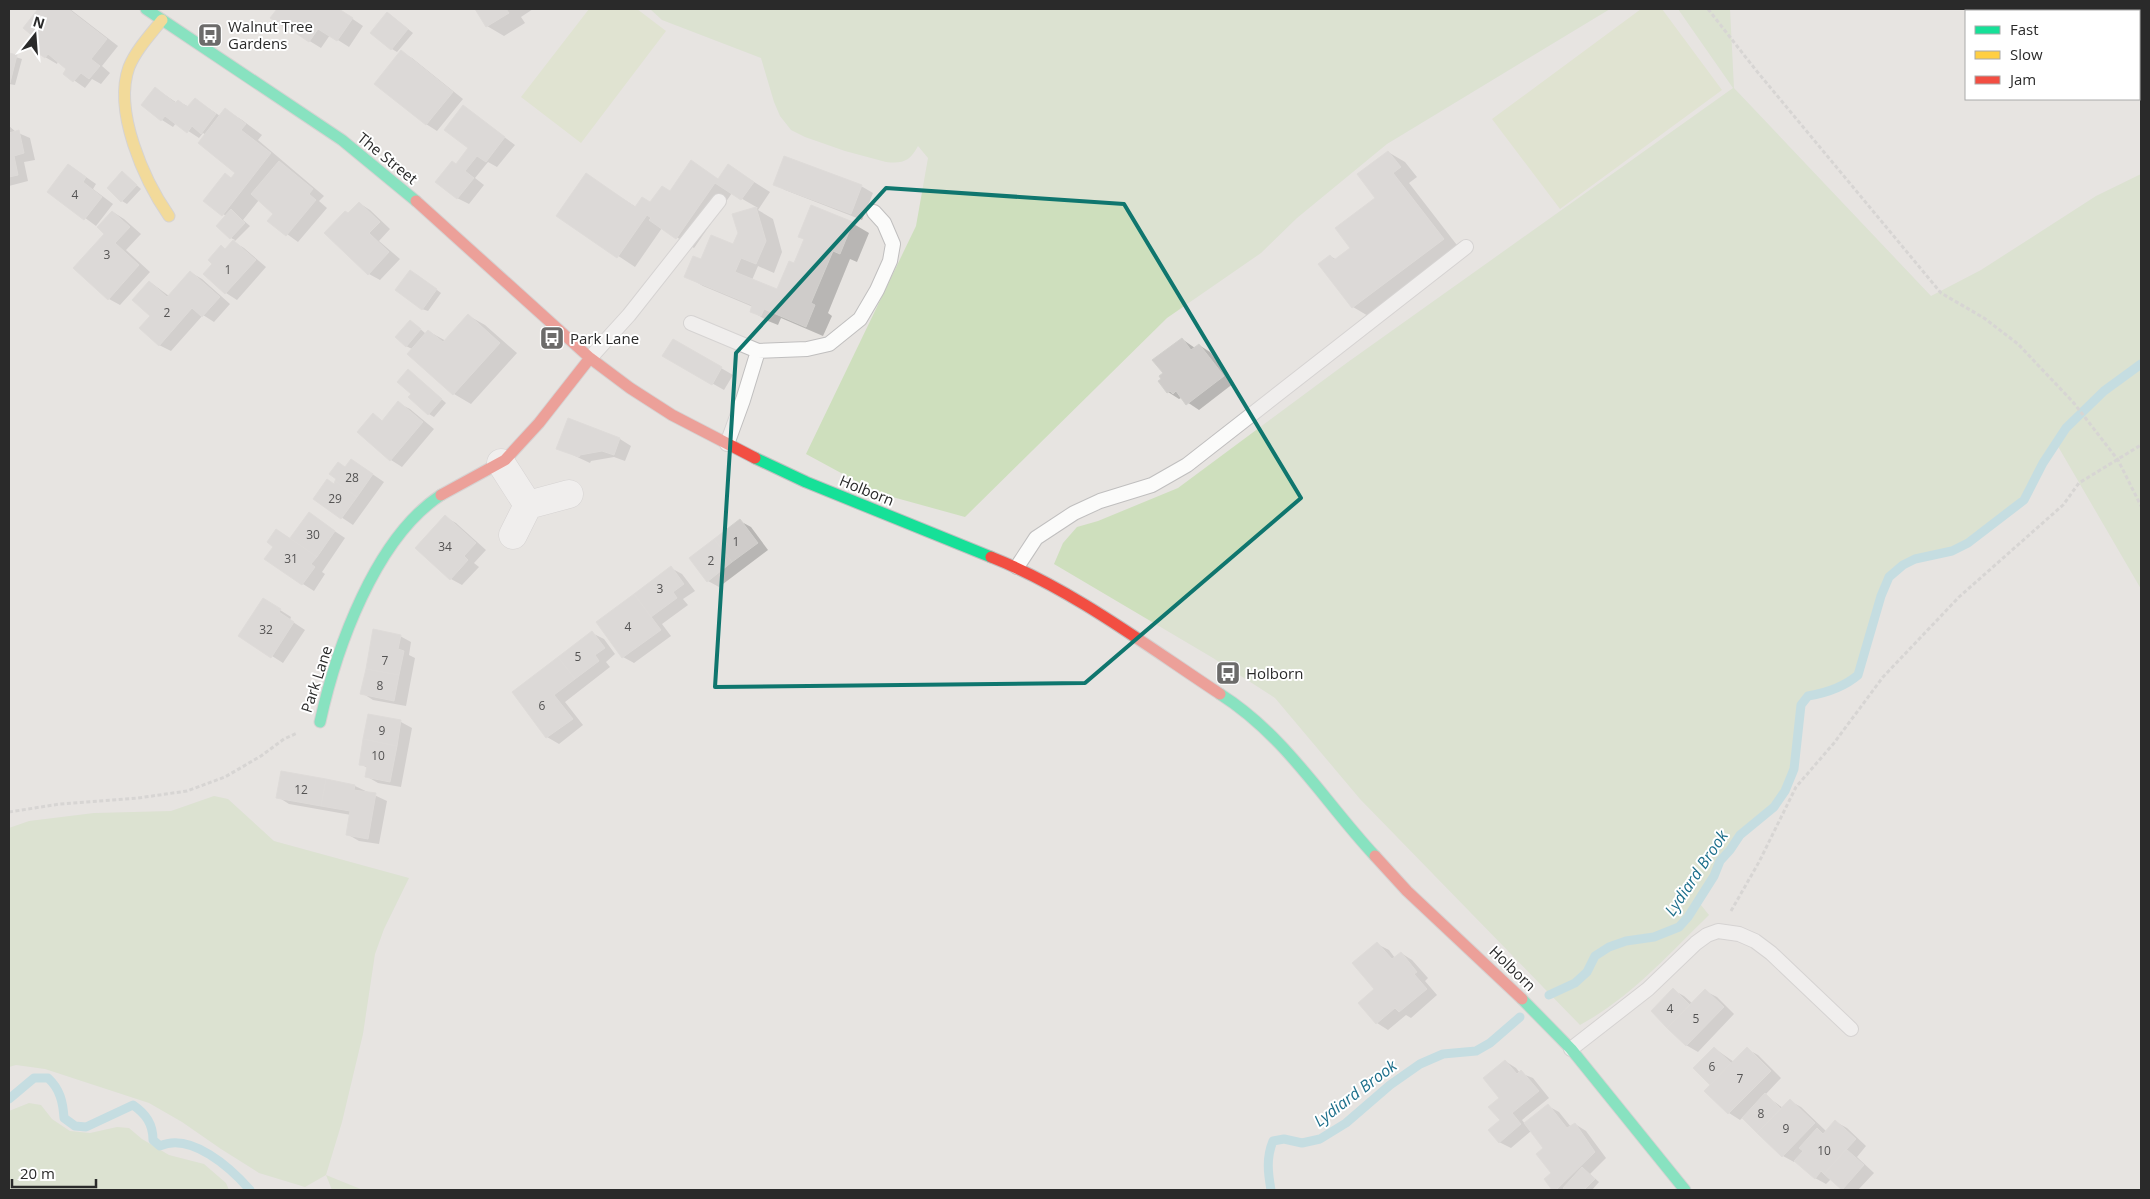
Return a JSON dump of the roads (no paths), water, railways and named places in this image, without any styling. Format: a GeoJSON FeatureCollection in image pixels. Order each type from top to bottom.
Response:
{"type":"FeatureCollection","features":[{"type":"Feature","properties":{"kind":"street","name":"The Street"},"geometry":{"type":"LineString","coordinates":[[146,9],[271,92],[366,159],[444,225],[590,358]]}},
{"type":"Feature","properties":{"kind":"street"},"geometry":{"type":"LineString","coordinates":[[162,20],[138,51],[129,67],[124,93],[131,136],[151,186],[169,216]]}},
{"type":"Feature","properties":{"kind":"street","name":"Holborn"},"geometry":{"type":"LineString","coordinates":[[590,358],[630,388],[672,415],[727,444],[806,482],[1017,567],[1065,593],[1238,705],[1291,754],[1367,848],[1407,891],[1513,989],[1571,1049],[1685,1190]]}},
{"type":"Feature","properties":{"kind":"street","name":"Park Lane"},"geometry":{"type":"LineString","coordinates":[[320,722],[325,693],[350,624],[388,551],[406,527],[429,504],[458,484],[501,463],[531,432],[590,358]]}},
{"type":"Feature","properties":{"kind":"street"},"geometry":{"type":"LineString","coordinates":[[501,463],[528,505]]}},
{"type":"Feature","properties":{"kind":"street"},"geometry":{"type":"LineString","coordinates":[[513,535],[528,505],[569,494]]}},
{"type":"Feature","properties":{"kind":"lane"},"geometry":{"type":"LineString","coordinates":[[590,358],[629,316],[719,201]]}},
{"type":"Feature","properties":{"kind":"lane"},"geometry":{"type":"LineString","coordinates":[[691,323],[758,351],[807,349],[829,344],[860,319],[890,261],[893,244],[884,223],[874,212]]}},
{"type":"Feature","properties":{"kind":"lane"},"geometry":{"type":"LineString","coordinates":[[1017,567],[1036,538],[1074,513],[1100,502],[1152,485],[1187,465],[1466,247]]}},
{"type":"Feature","properties":{"kind":"lane"},"geometry":{"type":"LineString","coordinates":[[727,444],[758,351]]}},
{"type":"Feature","properties":{"kind":"lane"},"geometry":{"type":"LineString","coordinates":[[1571,1049],[1648,989],[1696,943],[1718,930],[1739,934],[1754,941],[1770,953],[1852,1029]]}},
{"type":"Feature","properties":{"kind":"waterway","name":"Lydiard Brook"},"geometry":{"type":"LineString","coordinates":[[1549,995],[1575,983],[1587,972],[1595,956],[1609,947],[1626,941],[1654,937],[1679,927],[1688,917],[1714,876],[1720,861],[1740,835],[1774,807],[1785,791],[1794,769],[1801,705],[1808,696],[1834,689],[1858,675],[1881,596],[1889,577],[1903,565],[1915,559],[1952,551],[1968,543],[2024,500],[2043,463],[2066,428],[2104,391],[2141,364]]}},
{"type":"Feature","properties":{"kind":"waterway","name":"Lydiard Brook"},"geometry":{"type":"LineString","coordinates":[[1271,1190],[1268,1166],[1269,1153],[1273,1141],[1284,1139],[1302,1143],[1320,1139],[1346,1123],[1390,1085],[1420,1064],[1443,1054],[1476,1051],[1490,1043],[1520,1017]]}},
{"type":"Feature","properties":{"kind":"waterway","name":"Lydiard Brook"},"geometry":{"type":"LineString","coordinates":[[9,1099],[34,1078],[48,1078],[60,1096],[64,1118],[75,1126],[86,1127],[133,1105],[148,1120],[152,1129],[153,1140],[160,1146],[172,1143],[184,1144],[210,1154],[250,1190]]}},
{"type":"Feature","properties":{"kind":"place","name":"Walnut Tree Gardens"},"geometry":{"type":"Point","coordinates":[210,35]}},
{"type":"Feature","properties":{"kind":"place","name":"Park Lane"},"geometry":{"type":"Point","coordinates":[552,338]}},
{"type":"Feature","properties":{"kind":"place","name":"Holborn"},"geometry":{"type":"Point","coordinates":[1228,673]}}]}
